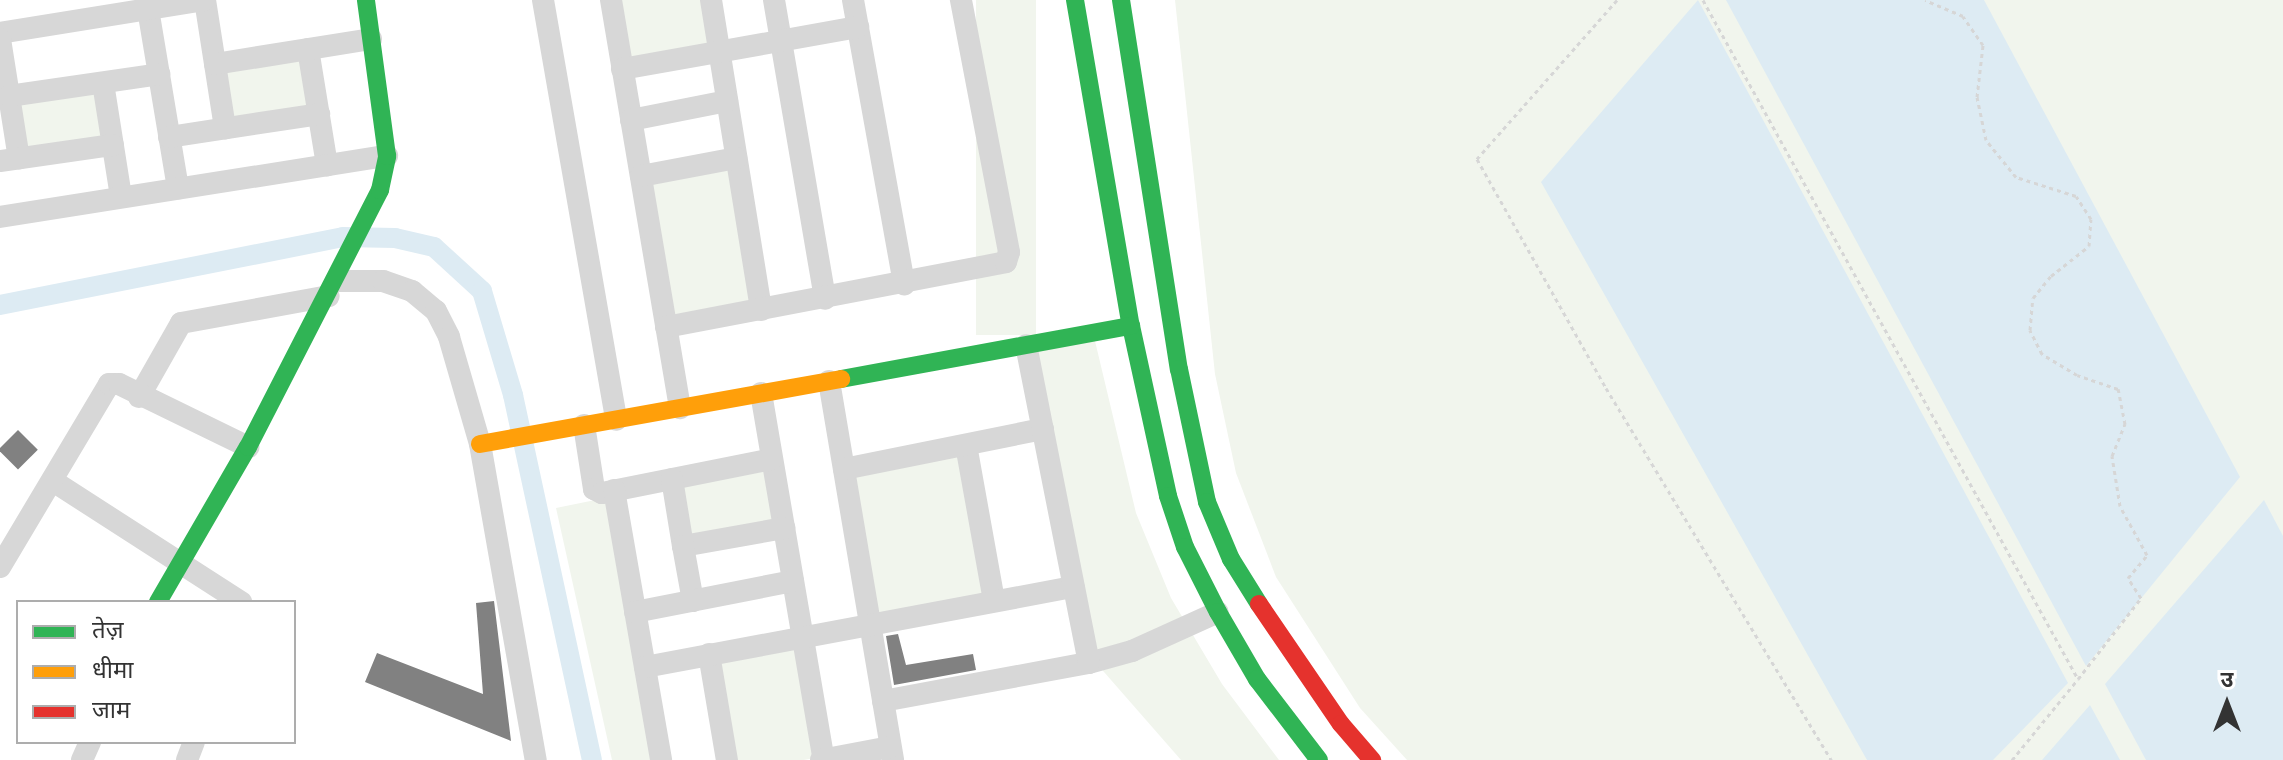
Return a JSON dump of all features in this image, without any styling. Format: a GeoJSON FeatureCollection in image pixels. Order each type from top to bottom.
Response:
{"type":"FeatureCollection","features":[{"type":"Feature","properties":{"kind":"street"},"geometry":{"type":"LineString","coordinates":[[113,145],[9,160],[9,96],[0,36],[204,0],[225,128]]}},
{"type":"Feature","properties":{"kind":"street"},"geometry":{"type":"LineString","coordinates":[[159,600],[248,447],[336,281],[380,190],[387,156],[366,0]]}},
{"type":"Feature","properties":{"kind":"street"},"geometry":{"type":"LineString","coordinates":[[543,0],[616,420]]}},
{"type":"Feature","properties":{"kind":"street"},"geometry":{"type":"LineString","coordinates":[[611,0],[680,408]]}},
{"type":"Feature","properties":{"kind":"street"},"geometry":{"type":"LineString","coordinates":[[711,0],[761,310]]}},
{"type":"Feature","properties":{"kind":"street"},"geometry":{"type":"LineString","coordinates":[[774,0],[825,299]]}},
{"type":"Feature","properties":{"kind":"street"},"geometry":{"type":"LineString","coordinates":[[853,0],[904,284]]}},
{"type":"Feature","properties":{"kind":"street"},"geometry":{"type":"LineString","coordinates":[[666,327],[997,267],[1009,252],[961,0]]}},
{"type":"Feature","properties":{"kind":"street"},"geometry":{"type":"LineString","coordinates":[[1075,0],[1131,326],[1168,496],[1185,547],[1218,612],[1257,679],[1319,760]]}},
{"type":"Feature","properties":{"kind":"street"},"geometry":{"type":"LineString","coordinates":[[1121,0],[1179,369],[1207,502],[1231,559],[1261,606],[1341,724],[1372,760]]}},
{"type":"Feature","properties":{"kind":"street"},"geometry":{"type":"LineString","coordinates":[[148,9],[178,189]]}},
{"type":"Feature","properties":{"kind":"street"},"geometry":{"type":"LineString","coordinates":[[622,69],[858,27]]}},
{"type":"Feature","properties":{"kind":"street"},"geometry":{"type":"LineString","coordinates":[[215,64],[371,39]]}},
{"type":"Feature","properties":{"kind":"street"},"geometry":{"type":"LineString","coordinates":[[308,49],[327,165]]}},
{"type":"Feature","properties":{"kind":"street"},"geometry":{"type":"LineString","coordinates":[[9,96],[159,74]]}},
{"type":"Feature","properties":{"kind":"street"},"geometry":{"type":"LineString","coordinates":[[103,83],[121,197]]}},
{"type":"Feature","properties":{"kind":"street"},"geometry":{"type":"LineString","coordinates":[[631,120],[727,101]]}},
{"type":"Feature","properties":{"kind":"street"},"geometry":{"type":"LineString","coordinates":[[169,137],[319,114]]}},
{"type":"Feature","properties":{"kind":"street"},"geometry":{"type":"LineString","coordinates":[[0,217],[387,156]]}},
{"type":"Feature","properties":{"kind":"street"},"geometry":{"type":"LineString","coordinates":[[641,176],[736,158]]}},
{"type":"Feature","properties":{"kind":"street"},"geometry":{"type":"LineString","coordinates":[[139,397],[181,323],[336,281],[383,281],[412,291],[436,311],[491,442],[536,760]]}},
{"type":"Feature","properties":{"kind":"street"},"geometry":{"type":"LineString","coordinates":[[491,442],[1131,326]]}},
{"type":"Feature","properties":{"kind":"street"},"geometry":{"type":"LineString","coordinates":[[1026,345],[1089,663]]}},
{"type":"Feature","properties":{"kind":"street"},"geometry":{"type":"LineString","coordinates":[[761,393],[823,760],[892,753],[829,381]]}},
{"type":"Feature","properties":{"kind":"street"},"geometry":{"type":"LineString","coordinates":[[0,567],[53,481],[101,391],[119,384],[139,397],[248,447]]}},
{"type":"Feature","properties":{"kind":"street"},"geometry":{"type":"LineString","coordinates":[[584,425],[594,489],[614,490],[772,459]]}},
{"type":"Feature","properties":{"kind":"street"},"geometry":{"type":"LineString","coordinates":[[844,469],[1043,429]]}},
{"type":"Feature","properties":{"kind":"street"},"geometry":{"type":"LineString","coordinates":[[966,445],[994,601]]}},
{"type":"Feature","properties":{"kind":"street"},"geometry":{"type":"LineString","coordinates":[[672,479],[693,601]]}},
{"type":"Feature","properties":{"kind":"street"},"geometry":{"type":"LineString","coordinates":[[53,481],[183,561],[238,600]]}},
{"type":"Feature","properties":{"kind":"street"},"geometry":{"type":"LineString","coordinates":[[614,490],[661,760]]}},
{"type":"Feature","properties":{"kind":"street"},"geometry":{"type":"LineString","coordinates":[[683,546],[784,528]]}},
{"type":"Feature","properties":{"kind":"street"},"geometry":{"type":"LineString","coordinates":[[635,612],[793,581]]}},
{"type":"Feature","properties":{"kind":"street"},"geometry":{"type":"LineString","coordinates":[[645,667],[803,635],[1074,587]]}},
{"type":"Feature","properties":{"kind":"street"},"geometry":{"type":"LineString","coordinates":[[883,701],[1089,663],[1132,651],[1218,612]]}},
{"type":"Feature","properties":{"kind":"street"},"geometry":{"type":"LineString","coordinates":[[709,654],[727,760]]}},
{"type":"Feature","properties":{"kind":"path"},"geometry":{"type":"LineString","coordinates":[[1617,0],[1477,159],[1606,388],[1831,760]]}},
{"type":"Feature","properties":{"kind":"path"},"geometry":{"type":"LineString","coordinates":[[1703,0],[2078,679]]}},
{"type":"Feature","properties":{"kind":"path"},"geometry":{"type":"LineString","coordinates":[[1925,0],[1963,16],[1983,45],[1977,97],[1986,140],[2016,177],[2076,196],[2091,219],[2089,246],[2051,276],[2033,298],[2030,330],[2042,354],[2077,375],[2118,389],[2125,424],[2112,456],[2120,506],[2147,555],[2128,578],[2141,598],[2012,760]]}},
{"type":"Feature","properties":{"kind":"shaded area"},"geometry":{"type":"Polygon","coordinates":[[[616,0],[705,0],[713,44],[627,59],[616,0]]]}},
{"type":"Feature","properties":{"kind":"shaded area"},"geometry":{"type":"Polygon","coordinates":[[[976,0],[1036,0],[1036,335],[976,335],[976,0]]]}},
{"type":"Feature","properties":{"kind":"shaded area"},"geometry":{"type":"Polygon","coordinates":[[[1175,0],[2283,0],[2283,760],[1407,760],[1360,708],[1276,577],[1236,473],[1215,374],[1175,0]]]}},
{"type":"Feature","properties":{"kind":"shaded area"},"geometry":{"type":"Polygon","coordinates":[[[1698,0],[2068,683],[1993,760],[1867,760],[1541,182],[1698,0]]]}},
{"type":"Feature","properties":{"kind":"shaded area"},"geometry":{"type":"Polygon","coordinates":[[[1726,0],[1984,0],[2240,477],[2086,666],[1726,0]]]}},
{"type":"Feature","properties":{"kind":"shaded area"},"geometry":{"type":"Polygon","coordinates":[[[305,53],[314,110],[229,124],[220,66],[305,53]]]}},
{"type":"Feature","properties":{"kind":"shaded area"},"geometry":{"type":"Polygon","coordinates":[[[100,85],[109,141],[22,155],[13,99],[100,85]]]}},
{"type":"Feature","properties":{"kind":"shaded area"},"geometry":{"type":"Polygon","coordinates":[[[730,165],[754,301],[670,316],[646,180],[730,165]]]}},
{"type":"Feature","properties":{"kind":"shaded area"},"geometry":{"type":"Polygon","coordinates":[[[1095,341],[1136,513],[1171,598],[1222,684],[1279,760],[1181,760],[1097,664],[1037,351],[1095,341]]]}},
{"type":"Feature","properties":{"kind":"shaded area"},"geometry":{"type":"Polygon","coordinates":[[[961,452],[986,595],[874,615],[849,472],[961,452]]]}},
{"type":"Feature","properties":{"kind":"shaded area"},"geometry":{"type":"Polygon","coordinates":[[[769,464],[780,525],[685,542],[674,481],[769,464]]]}},
{"type":"Feature","properties":{"kind":"shaded area"},"geometry":{"type":"Polygon","coordinates":[[[610,497],[655,760],[612,760],[556,508],[610,497]]]}},
{"type":"Feature","properties":{"kind":"shaded area"},"geometry":{"type":"Polygon","coordinates":[[[2264,500],[2283,536],[2283,760],[2146,760],[2105,684],[2264,500]]]}},
{"type":"Feature","properties":{"kind":"shaded area"},"geometry":{"type":"Polygon","coordinates":[[[799,641],[819,757],[732,760],[713,656],[799,641]]]}},
{"type":"Feature","properties":{"kind":"shaded area"},"geometry":{"type":"Polygon","coordinates":[[[2090,705],[2120,760],[2042,760],[2090,705]]]}},
{"type":"Feature","properties":{"kind":"building"},"geometry":{"type":"Polygon","coordinates":[[[18,430],[38,450],[18,470],[0,448],[18,430]]]}},
{"type":"Feature","properties":{"kind":"building"},"geometry":{"type":"Polygon","coordinates":[[[494,601],[511,741],[365,682],[377,653],[483,694],[476,603],[494,601]]]}},
{"type":"Feature","properties":{"kind":"building"},"geometry":{"type":"Polygon","coordinates":[[[898,634],[906,665],[973,654],[976,670],[894,685],[886,636],[898,634]]]}},
{"type":"Feature","properties":{"kind":"waterway"},"geometry":{"type":"LineString","coordinates":[[0,305],[343,237],[395,238],[434,247],[482,291],[513,395],[592,760]]}},
{"type":"Feature","properties":{"kind":"traffic: fast"},"geometry":{"type":"LineString","coordinates":[[159,600],[248,447],[380,190],[387,156],[366,0]]}},
{"type":"Feature","properties":{"kind":"traffic: fast"},"geometry":{"type":"LineString","coordinates":[[1075,0],[1131,326],[1168,496],[1185,547],[1218,612],[1257,679],[1319,760]]}},
{"type":"Feature","properties":{"kind":"traffic: fast"},"geometry":{"type":"LineString","coordinates":[[1121,0],[1179,369],[1207,502],[1231,559],[1259,604]]}},
{"type":"Feature","properties":{"kind":"traffic: fast"},"geometry":{"type":"LineString","coordinates":[[841,379],[1131,326]]}},
{"type":"Feature","properties":{"kind":"traffic: slow"},"geometry":{"type":"LineString","coordinates":[[480,444],[841,379]]}},
{"type":"Feature","properties":{"kind":"traffic: jam"},"geometry":{"type":"LineString","coordinates":[[1259,604],[1341,724],[1372,760]]}}]}
